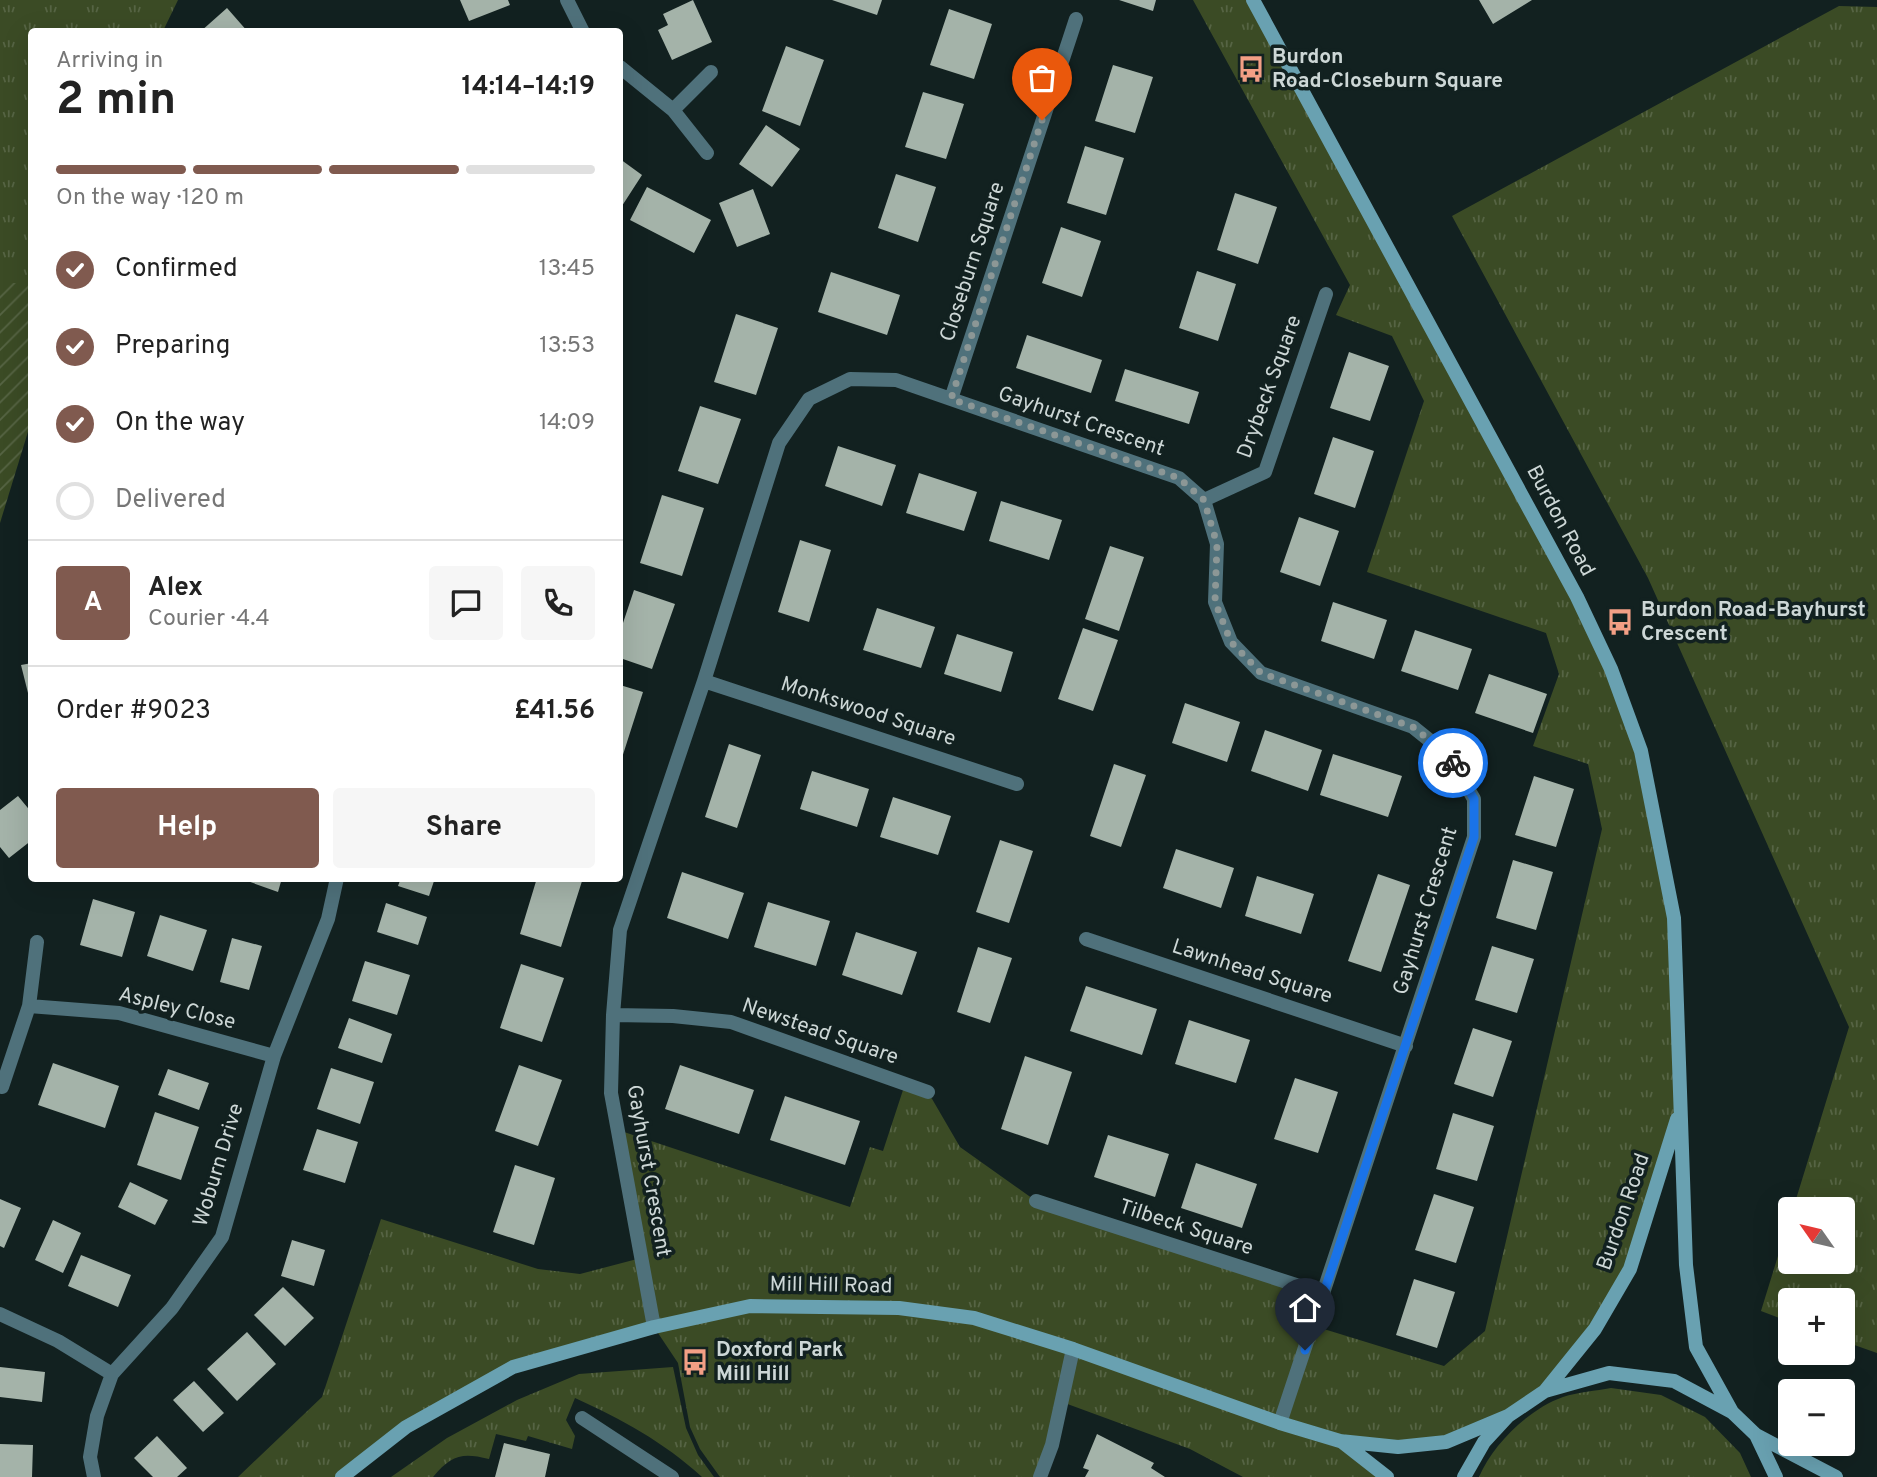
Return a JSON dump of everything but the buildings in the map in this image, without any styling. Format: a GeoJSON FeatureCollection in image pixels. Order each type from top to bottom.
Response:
{"type":"FeatureCollection","features":[{"type":"Feature","properties":{"kind":"main road","name":"Burdon Road"},"geometry":{"type":"LineString","coordinates":[[1253,0],[1577,597],[1611,669],[1641,751],[1674,918],[1686,1265],[1696,1347],[1732,1412]]}},
{"type":"Feature","properties":{"kind":"main road","name":"Burdon Road"},"geometry":{"type":"LineString","coordinates":[[1464,1477],[1484,1442],[1508,1416],[1545,1391],[1595,1329],[1630,1269],[1680,1109]]}},
{"type":"Feature","properties":{"kind":"main road","name":"Mill Hill Road"},"geometry":{"type":"LineString","coordinates":[[342,1477],[406,1427],[513,1367],[654,1327],[750,1306],[900,1308],[974,1318],[1073,1349],[1280,1423],[1340,1441],[1398,1447],[1446,1442],[1508,1416]]}},
{"type":"Feature","properties":{"kind":"main road","name":"Burdon Road"},"geometry":{"type":"LineString","coordinates":[[1545,1391],[1609,1373],[1674,1381],[1732,1412],[1756,1435],[1776,1477]]}},
{"type":"Feature","properties":{"kind":"main road"},"geometry":{"type":"LineString","coordinates":[[1756,1435],[1836,1477]]}},
{"type":"Feature","properties":{"kind":"main road","name":"Mill Hill Road"},"geometry":{"type":"LineString","coordinates":[[1340,1441],[1387,1477]]}},
{"type":"Feature","properties":{"kind":"street"},"geometry":{"type":"LineString","coordinates":[[567,0],[581,28]]}},
{"type":"Feature","properties":{"kind":"street","name":"Closeburn Square"},"geometry":{"type":"LineString","coordinates":[[951,399],[1076,19]]}},
{"type":"Feature","properties":{"kind":"street"},"geometry":{"type":"LineString","coordinates":[[623,69],[673,110],[707,153]]}},
{"type":"Feature","properties":{"kind":"street"},"geometry":{"type":"LineString","coordinates":[[673,110],[711,72]]}},
{"type":"Feature","properties":{"kind":"street","name":"Drybeck Square"},"geometry":{"type":"LineString","coordinates":[[1204,500],[1265,472],[1326,294]]}},
{"type":"Feature","properties":{"kind":"street","name":"Gayhurst Crescent"},"geometry":{"type":"LineString","coordinates":[[654,1327],[611,1093],[613,1015],[620,930],[705,681],[779,443],[809,399],[850,379],[896,380],[1179,478],[1204,500],[1217,544],[1215,602],[1231,642],[1261,673],[1413,727],[1449,756],[1474,799],[1474,837],[1280,1423]]}},
{"type":"Feature","properties":{"kind":"street","name":"Monkswood Square"},"geometry":{"type":"LineString","coordinates":[[705,681],[1017,784]]}},
{"type":"Feature","properties":{"kind":"street","name":"Woburn Drive"},"geometry":{"type":"LineString","coordinates":[[94,1477],[90,1457],[97,1416],[112,1374],[172,1308],[222,1237],[274,1056],[328,919],[336,882]]}},
{"type":"Feature","properties":{"kind":"street","name":"Lawnhead Square"},"geometry":{"type":"LineString","coordinates":[[1086,939],[1406,1046]]}},
{"type":"Feature","properties":{"kind":"street"},"geometry":{"type":"LineString","coordinates":[[2,1087],[29,1006],[37,943]]}},
{"type":"Feature","properties":{"kind":"street","name":"Aspley Close"},"geometry":{"type":"LineString","coordinates":[[29,1006],[119,1013],[274,1056]]}},
{"type":"Feature","properties":{"kind":"street","name":"Newstead Square"},"geometry":{"type":"LineString","coordinates":[[613,1015],[673,1016],[731,1023],[928,1093]]}},
{"type":"Feature","properties":{"kind":"street","name":"Tilbeck Square"},"geometry":{"type":"LineString","coordinates":[[1036,1201],[1324,1294]]}},
{"type":"Feature","properties":{"kind":"street"},"geometry":{"type":"LineString","coordinates":[[0,1314],[58,1341],[112,1374]]}},
{"type":"Feature","properties":{"kind":"street"},"geometry":{"type":"LineString","coordinates":[[1040,1477],[1052,1445],[1073,1349]]}},
{"type":"Feature","properties":{"kind":"street"},"geometry":{"type":"LineString","coordinates":[[582,1418],[672,1477]]}},
{"type":"Feature","properties":{"kind":"green space"},"geometry":{"type":"Polygon","coordinates":[[[0,0],[178,0],[164,28],[28,28],[28,283],[0,283],[0,0]]]}},
{"type":"Feature","properties":{"kind":"green space"},"geometry":{"type":"Polygon","coordinates":[[[1193,0],[1253,0],[1577,597],[1641,751],[1674,918],[1680,1109],[1630,1269],[1545,1391],[1446,1442],[1341,1441],[1387,1477],[1243,1477],[1190,1449],[1062,1402],[1040,1477],[720,1477],[700,1449],[690,1427],[678,1363],[654,1327],[513,1367],[406,1427],[342,1477],[238,1477],[322,1397],[381,1219],[538,1269],[580,1274],[641,1258],[618,1130],[850,1207],[870,1147],[883,1151],[905,1084],[928,1092],[960,1147],[1036,1201],[1324,1294],[1314,1326],[1444,1366],[1485,1331],[1602,829],[1588,764],[1533,746],[1559,674],[1546,633],[1367,572],[1424,401],[1392,336],[1336,315],[1350,285],[1193,0]]]}},
{"type":"Feature","properties":{"kind":"green space"},"geometry":{"type":"Polygon","coordinates":[[[1839,6],[1877,7],[1877,1353],[1855,1345],[1855,1288],[1778,1288],[1778,1317],[1761,1311],[1778,1256],[1778,1274],[1855,1274],[1855,1197],[1797,1197],[1849,1027],[1648,578],[1452,216],[1839,6]]]}},
{"type":"Feature","properties":{"kind":"green space"},"geometry":{"type":"Polygon","coordinates":[[[0,283],[28,283],[28,432],[0,523],[0,283]]]}},
{"type":"Feature","properties":{"kind":"green space"},"geometry":{"type":"Polygon","coordinates":[[[673,1367],[686,1428],[698,1455],[714,1477],[702,1477],[642,1432],[575,1398],[566,1420],[575,1436],[572,1449],[528,1436],[526,1441],[496,1434],[489,1459],[458,1457],[433,1477],[391,1477],[447,1438],[517,1400],[579,1374],[673,1367]]]}},
{"type":"Feature","properties":{"kind":"green space"},"geometry":{"type":"Polygon","coordinates":[[[1611,1388],[1661,1395],[1705,1417],[1740,1453],[1751,1477],[1479,1477],[1503,1440],[1537,1410],[1563,1397],[1611,1388]]]}},
{"type":"Feature","properties":{"kind":"way so far"},"geometry":{"type":"LineString","coordinates":[[1042,120],[951,399],[1179,478],[1204,500],[1217,544],[1215,602],[1231,642],[1261,673],[1413,727],[1449,756],[1453,763]]}},
{"type":"Feature","properties":{"kind":"place","name":"Burdon Road-Closeburn Square"},"geometry":{"type":"Point","coordinates":[1251,69]}},
{"type":"Feature","properties":{"kind":"place","name":"Burdon Road-Bayhurst Crescent"},"geometry":{"type":"Point","coordinates":[1620,622]}},
{"type":"Feature","properties":{"kind":"place","name":"Doxford Park Mill Hill"},"geometry":{"type":"Point","coordinates":[695,1362]}},
{"type":"Feature","properties":{"kind":"route"},"geometry":{"type":"LineString","coordinates":[[1305,1350],[1474,837],[1474,799],[1453,763]]}}]}
